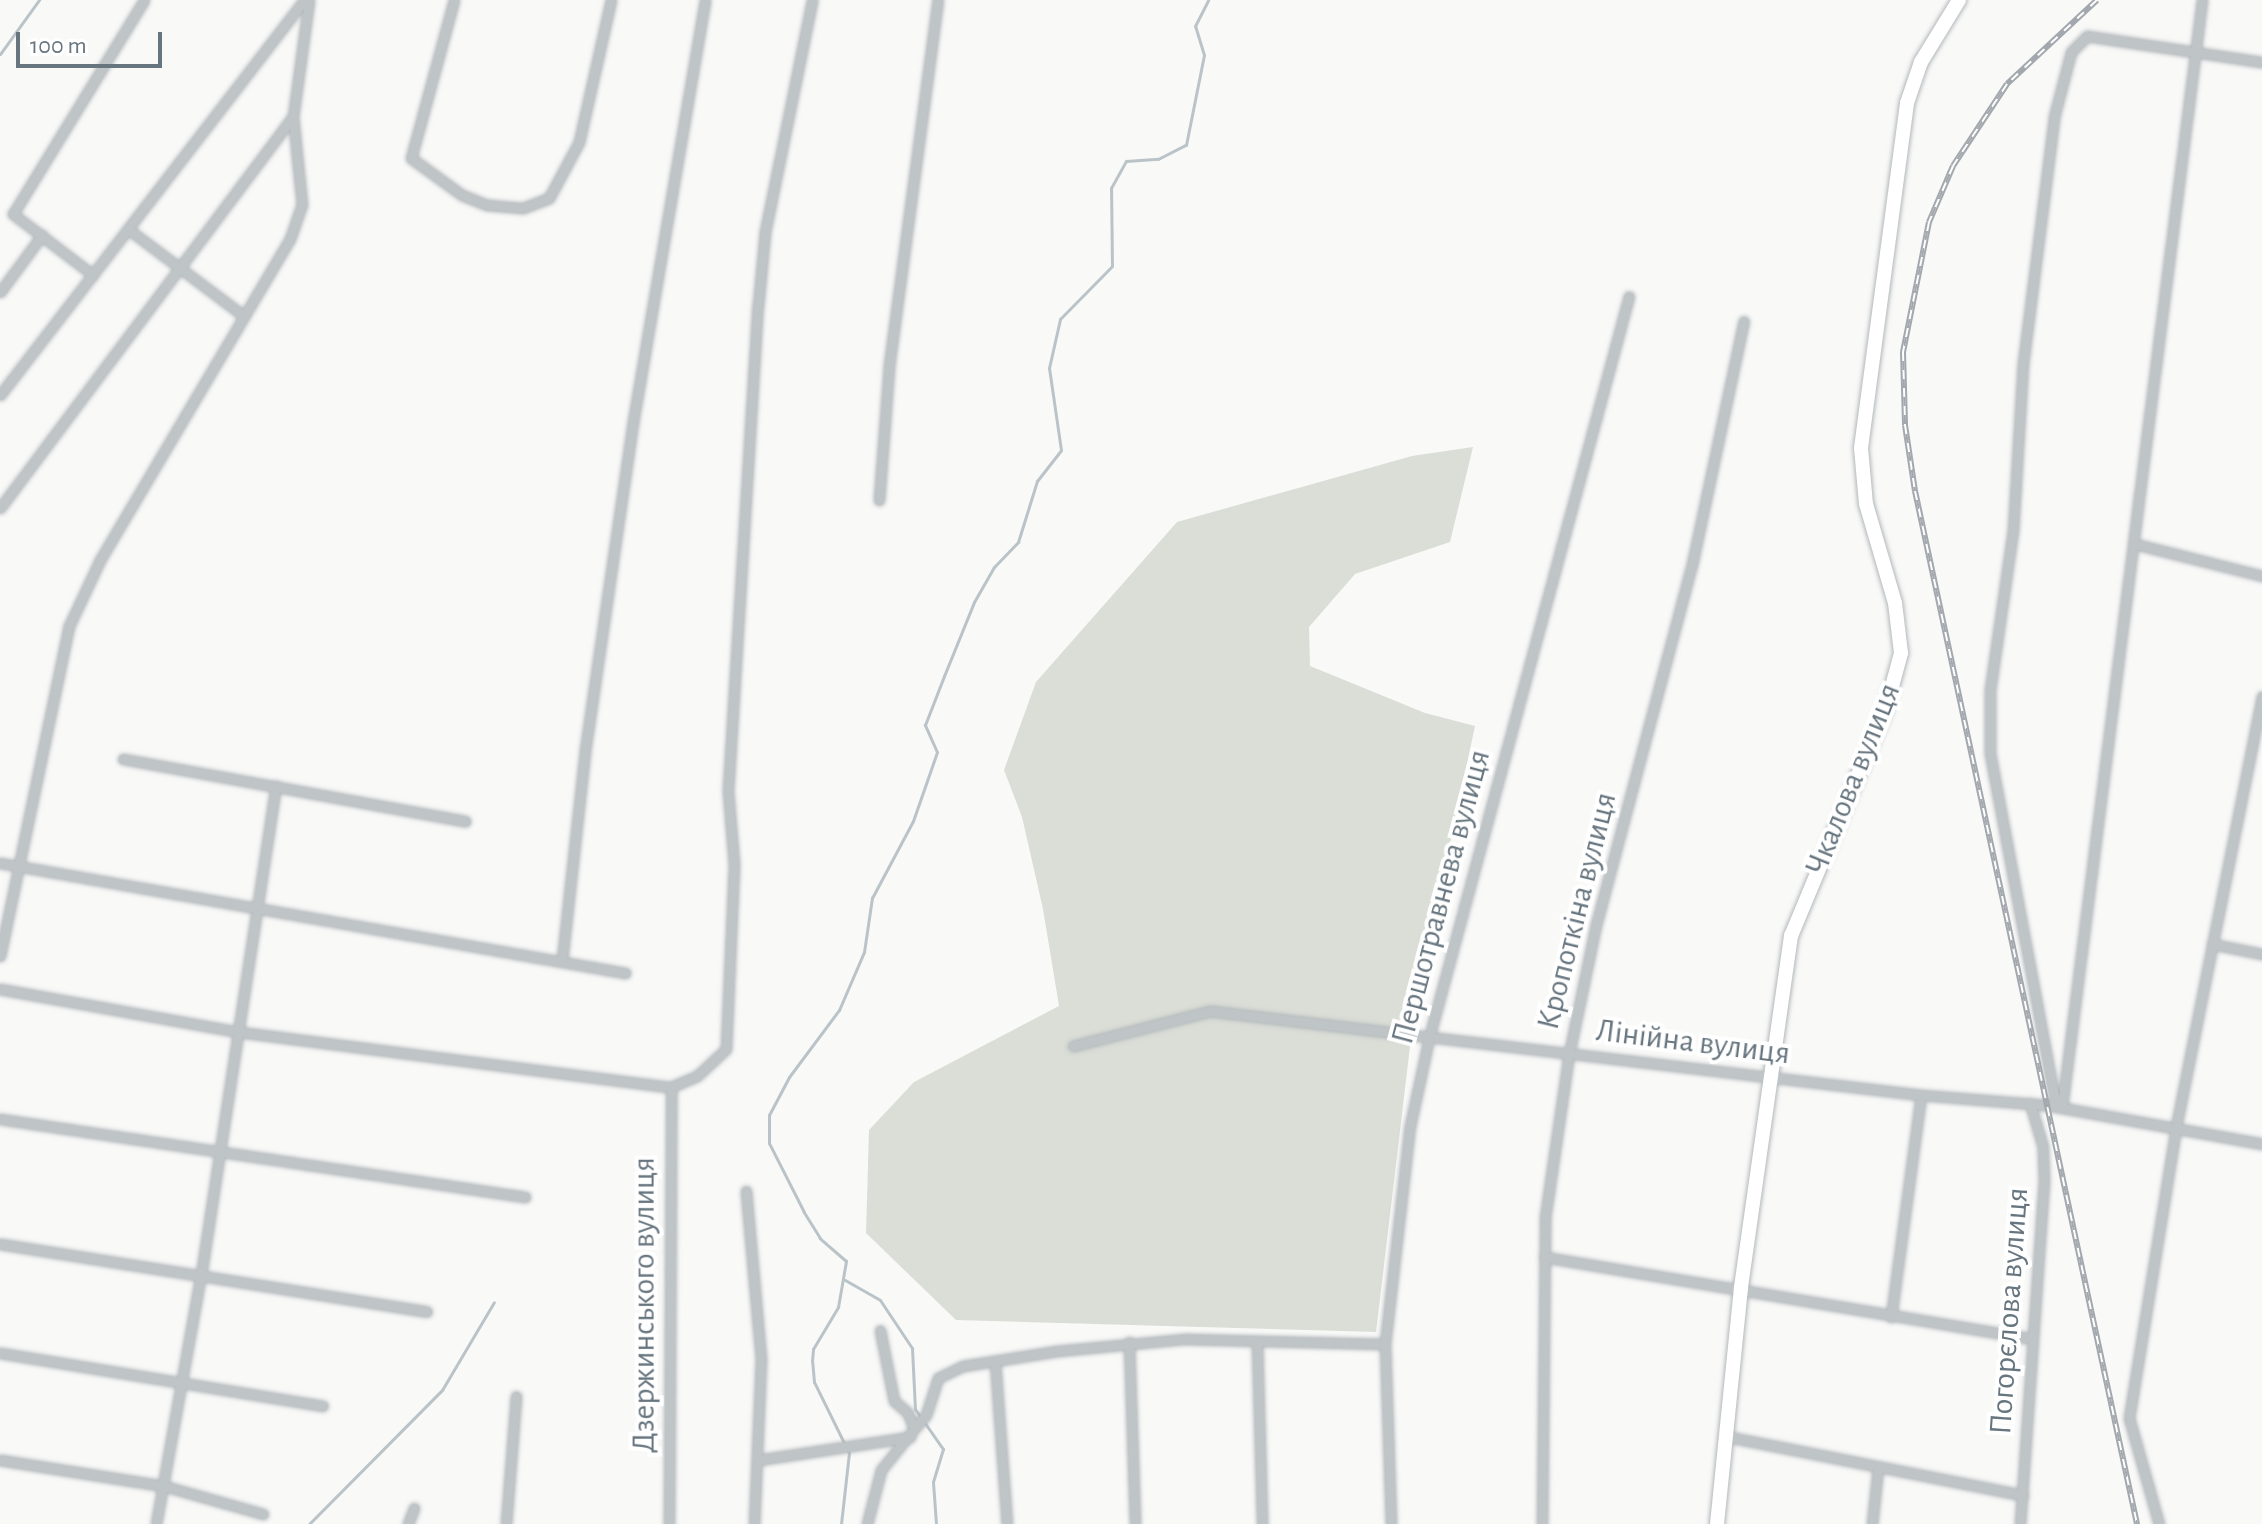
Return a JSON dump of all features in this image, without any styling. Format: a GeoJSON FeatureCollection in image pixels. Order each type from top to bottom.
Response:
{"type":"FeatureCollection","features":[{"type":"Feature","properties":{"kind":"main road","name":"Чкалова вулиця"},"geometry":{"type":"LineString","coordinates":[[1717,1524],[1741,1287],[1791,936],[1887,705],[1901,653],[1895,603],[1866,504],[1861,448],[1907,103],[1921,62],[1959,0]]}},
{"type":"Feature","properties":{"kind":"street"},"geometry":{"type":"LineString","coordinates":[[93,275],[13,214],[144,0]]}},
{"type":"Feature","properties":{"kind":"street"},"geometry":{"type":"LineString","coordinates":[[0,956],[69,626],[100,560],[290,239],[302,205],[293,117],[306,0]]}},
{"type":"Feature","properties":{"kind":"street"},"geometry":{"type":"LineString","coordinates":[[0,395],[306,0]]}},
{"type":"Feature","properties":{"kind":"street"},"geometry":{"type":"LineString","coordinates":[[454,0],[411,158],[462,195],[487,205],[523,208],[549,198],[579,142],[611,0]]}},
{"type":"Feature","properties":{"kind":"street"},"geometry":{"type":"LineString","coordinates":[[562,960],[585,751],[631,438],[705,0]]}},
{"type":"Feature","properties":{"kind":"street"},"geometry":{"type":"LineString","coordinates":[[0,989],[239,1032],[671,1087],[697,1076],[726,1049],[734,864],[728,791],[758,306],[765,232],[812,0]]}},
{"type":"Feature","properties":{"kind":"street"},"geometry":{"type":"LineString","coordinates":[[879,500],[889,366],[938,0]]}},
{"type":"Feature","properties":{"kind":"street"},"geometry":{"type":"LineString","coordinates":[[2059,1107],[2135,544],[2202,0]]}},
{"type":"Feature","properties":{"kind":"street"},"geometry":{"type":"LineString","coordinates":[[2059,1107],[1990,754],[1990,690],[2013,531],[2023,364],[2054,117],[2071,52],[2087,36],[2196,49],[2262,62]]}},
{"type":"Feature","properties":{"kind":"street"},"geometry":{"type":"LineString","coordinates":[[0,508],[293,117]]}},
{"type":"Feature","properties":{"kind":"street"},"geometry":{"type":"LineString","coordinates":[[128,229],[244,316]]}},
{"type":"Feature","properties":{"kind":"street"},"geometry":{"type":"LineString","coordinates":[[0,292],[42,235]]}},
{"type":"Feature","properties":{"kind":"street","name":"Першотравнева вулиця"},"geometry":{"type":"LineString","coordinates":[[1391,1524],[1385,1344],[1410,1126],[1429,1038],[1629,296]]}},
{"type":"Feature","properties":{"kind":"street","name":"Кропоткіна вулиця"},"geometry":{"type":"LineString","coordinates":[[1542,1524],[1545,1218],[1569,1054],[1596,925],[1693,560],[1744,321]]}},
{"type":"Feature","properties":{"kind":"street"},"geometry":{"type":"LineString","coordinates":[[2135,544],[2262,576]]}},
{"type":"Feature","properties":{"kind":"street"},"geometry":{"type":"LineString","coordinates":[[2159,1524],[2129,1418],[2176,1127],[2262,697]]}},
{"type":"Feature","properties":{"kind":"street"},"geometry":{"type":"LineString","coordinates":[[123,759],[465,821]]}},
{"type":"Feature","properties":{"kind":"street"},"geometry":{"type":"LineString","coordinates":[[156,1524],[201,1275],[276,786]]}},
{"type":"Feature","properties":{"kind":"street"},"geometry":{"type":"LineString","coordinates":[[0,863],[256,911],[625,973]]}},
{"type":"Feature","properties":{"kind":"street"},"geometry":{"type":"LineString","coordinates":[[2212,944],[2262,954]]}},
{"type":"Feature","properties":{"kind":"street","name":"Лінійна вулиця"},"geometry":{"type":"LineString","coordinates":[[1073,1046],[1210,1011],[1769,1078],[1921,1095],[2030,1103],[2262,1144]]}},
{"type":"Feature","properties":{"kind":"street","name":"Дзержинського вулиця"},"geometry":{"type":"LineString","coordinates":[[669,1524],[671,1087]]}},
{"type":"Feature","properties":{"kind":"street"},"geometry":{"type":"LineString","coordinates":[[1891,1317],[1921,1095]]}},
{"type":"Feature","properties":{"kind":"street","name":"Погорєлова вулиця"},"geometry":{"type":"LineString","coordinates":[[2020,1524],[2044,1181],[2043,1147],[2030,1103]]}},
{"type":"Feature","properties":{"kind":"street"},"geometry":{"type":"LineString","coordinates":[[0,1119],[219,1154],[525,1197]]}},
{"type":"Feature","properties":{"kind":"street"},"geometry":{"type":"LineString","coordinates":[[746,1191],[761,1359],[754,1524]]}},
{"type":"Feature","properties":{"kind":"street"},"geometry":{"type":"LineString","coordinates":[[0,1244],[427,1312]]}},
{"type":"Feature","properties":{"kind":"street"},"geometry":{"type":"LineString","coordinates":[[1544,1257],[1741,1287],[1891,1317],[2032,1339]]}},
{"type":"Feature","properties":{"kind":"street"},"geometry":{"type":"LineString","coordinates":[[880,1330],[894,1401],[918,1425]]}},
{"type":"Feature","properties":{"kind":"street"},"geometry":{"type":"LineString","coordinates":[[1257,1341],[1262,1524]]}},
{"type":"Feature","properties":{"kind":"street"},"geometry":{"type":"LineString","coordinates":[[867,1524],[881,1470],[918,1425],[938,1378],[963,1366],[1129,1342],[1385,1344]]}},
{"type":"Feature","properties":{"kind":"street"},"geometry":{"type":"LineString","coordinates":[[1129,1342],[1135,1524]]}},
{"type":"Feature","properties":{"kind":"street"},"geometry":{"type":"LineString","coordinates":[[0,1353],[182,1379],[323,1406]]}},
{"type":"Feature","properties":{"kind":"street"},"geometry":{"type":"LineString","coordinates":[[995,1361],[1007,1524]]}},
{"type":"Feature","properties":{"kind":"street"},"geometry":{"type":"LineString","coordinates":[[506,1524],[516,1396]]}},
{"type":"Feature","properties":{"kind":"street"},"geometry":{"type":"LineString","coordinates":[[758,1460],[918,1425]]}},
{"type":"Feature","properties":{"kind":"street"},"geometry":{"type":"LineString","coordinates":[[1724,1436],[2023,1495]]}},
{"type":"Feature","properties":{"kind":"street"},"geometry":{"type":"LineString","coordinates":[[0,1460],[164,1486],[263,1514]]}},
{"type":"Feature","properties":{"kind":"street"},"geometry":{"type":"LineString","coordinates":[[1872,1524],[1878,1468]]}},
{"type":"Feature","properties":{"kind":"street"},"geometry":{"type":"LineString","coordinates":[[408,1524],[414,1508]]}},
{"type":"Feature","properties":{"kind":"shaded area"},"geometry":{"type":"Polygon","coordinates":[[[1473,447],[1450,542],[1355,574],[1309,627],[1310,666],[1425,713],[1475,726],[1414,1013],[1376,1332],[956,1320],[866,1233],[869,1130],[914,1082],[1059,1006],[1043,909],[1022,817],[1004,770],[1036,682],[1177,522],[1412,456],[1473,447]]]}},
{"type":"Feature","properties":{"kind":"waterway"},"geometry":{"type":"LineString","coordinates":[[0,54],[39,0]]}},
{"type":"Feature","properties":{"kind":"waterway"},"geometry":{"type":"LineString","coordinates":[[841,1524],[849,1453],[814,1382],[812,1361],[813,1349],[838,1307],[846,1261],[820,1238],[804,1212],[769,1143],[769,1115],[789,1077],[839,1010],[864,952],[872,898],[913,821],[937,752],[925,725],[944,676],[974,602],[994,567],[1018,542],[1037,481],[1061,450],[1049,368],[1060,319],[1112,266],[1111,188],[1126,161],[1158,159],[1186,145],[1204,55],[1195,26],[1208,0]]}},
{"type":"Feature","properties":{"kind":"waterway"},"geometry":{"type":"LineString","coordinates":[[845,1280],[880,1300],[912,1348],[915,1409],[943,1449],[933,1482],[936,1524]]}},
{"type":"Feature","properties":{"kind":"waterway"},"geometry":{"type":"LineString","coordinates":[[309,1524],[442,1390],[494,1302]]}},
{"type":"Feature","properties":{"kind":"railway"},"geometry":{"type":"LineString","coordinates":[[2097,0],[2007,84],[1953,166],[1929,222],[1903,352],[1905,425],[1915,491],[2137,1524]]}}]}
